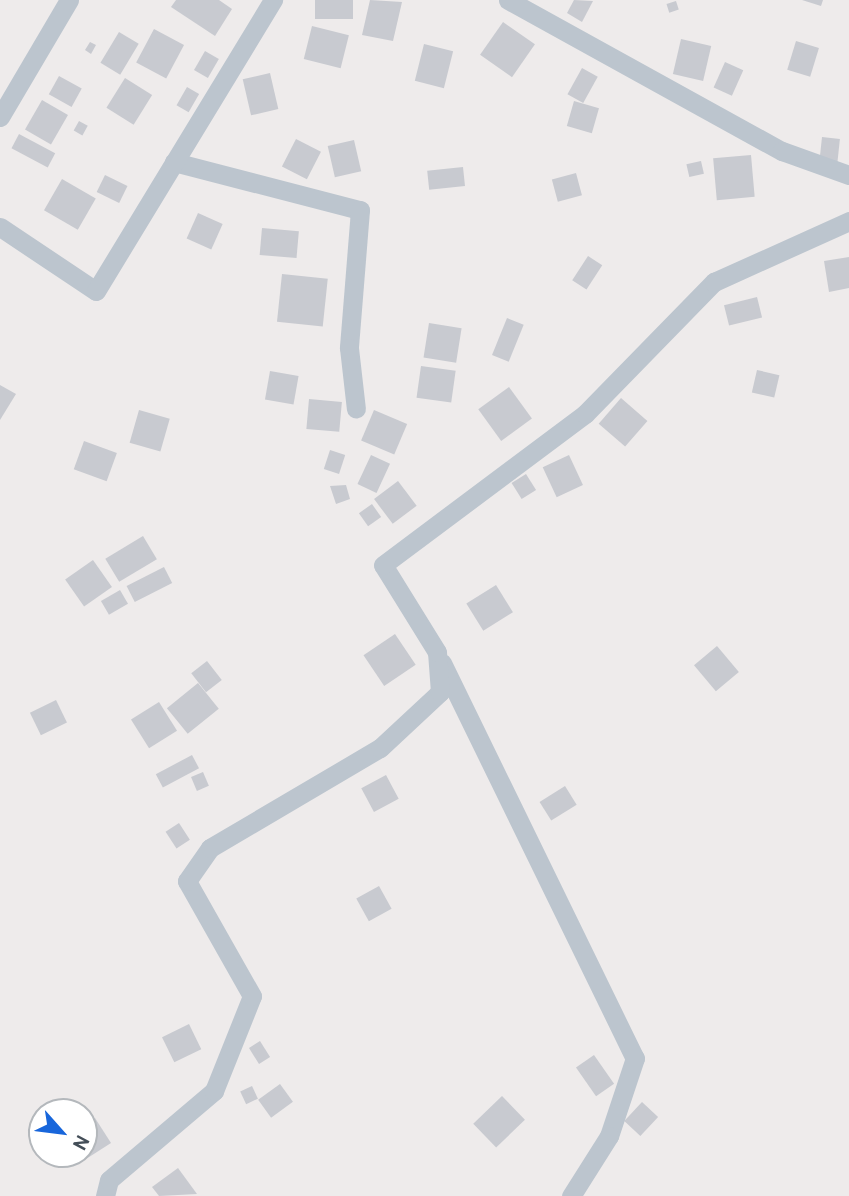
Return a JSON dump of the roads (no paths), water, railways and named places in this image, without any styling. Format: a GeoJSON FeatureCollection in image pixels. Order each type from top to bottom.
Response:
{"type":"FeatureCollection","features":[{"type":"Feature","properties":{"kind":"street"},"geometry":{"type":"LineString","coordinates":[[0,117],[69,0]]}},
{"type":"Feature","properties":{"kind":"street"},"geometry":{"type":"LineString","coordinates":[[0,227],[96,290],[273,0]]}},
{"type":"Feature","properties":{"kind":"street"},"geometry":{"type":"LineString","coordinates":[[508,0],[782,151],[849,175]]}},
{"type":"Feature","properties":{"kind":"street"},"geometry":{"type":"LineString","coordinates":[[174,162],[360,210],[349,348],[356,409]]}},
{"type":"Feature","properties":{"kind":"street"},"geometry":{"type":"LineString","coordinates":[[571,1196],[609,1136],[635,1058],[437,652],[383,565],[584,414],[714,282],[849,220]]}},
{"type":"Feature","properties":{"kind":"street"},"geometry":{"type":"LineString","coordinates":[[105,1196],[109,1180],[214,1091],[252,996],[187,881],[210,848],[380,748],[440,692],[437,652]]}}]}
